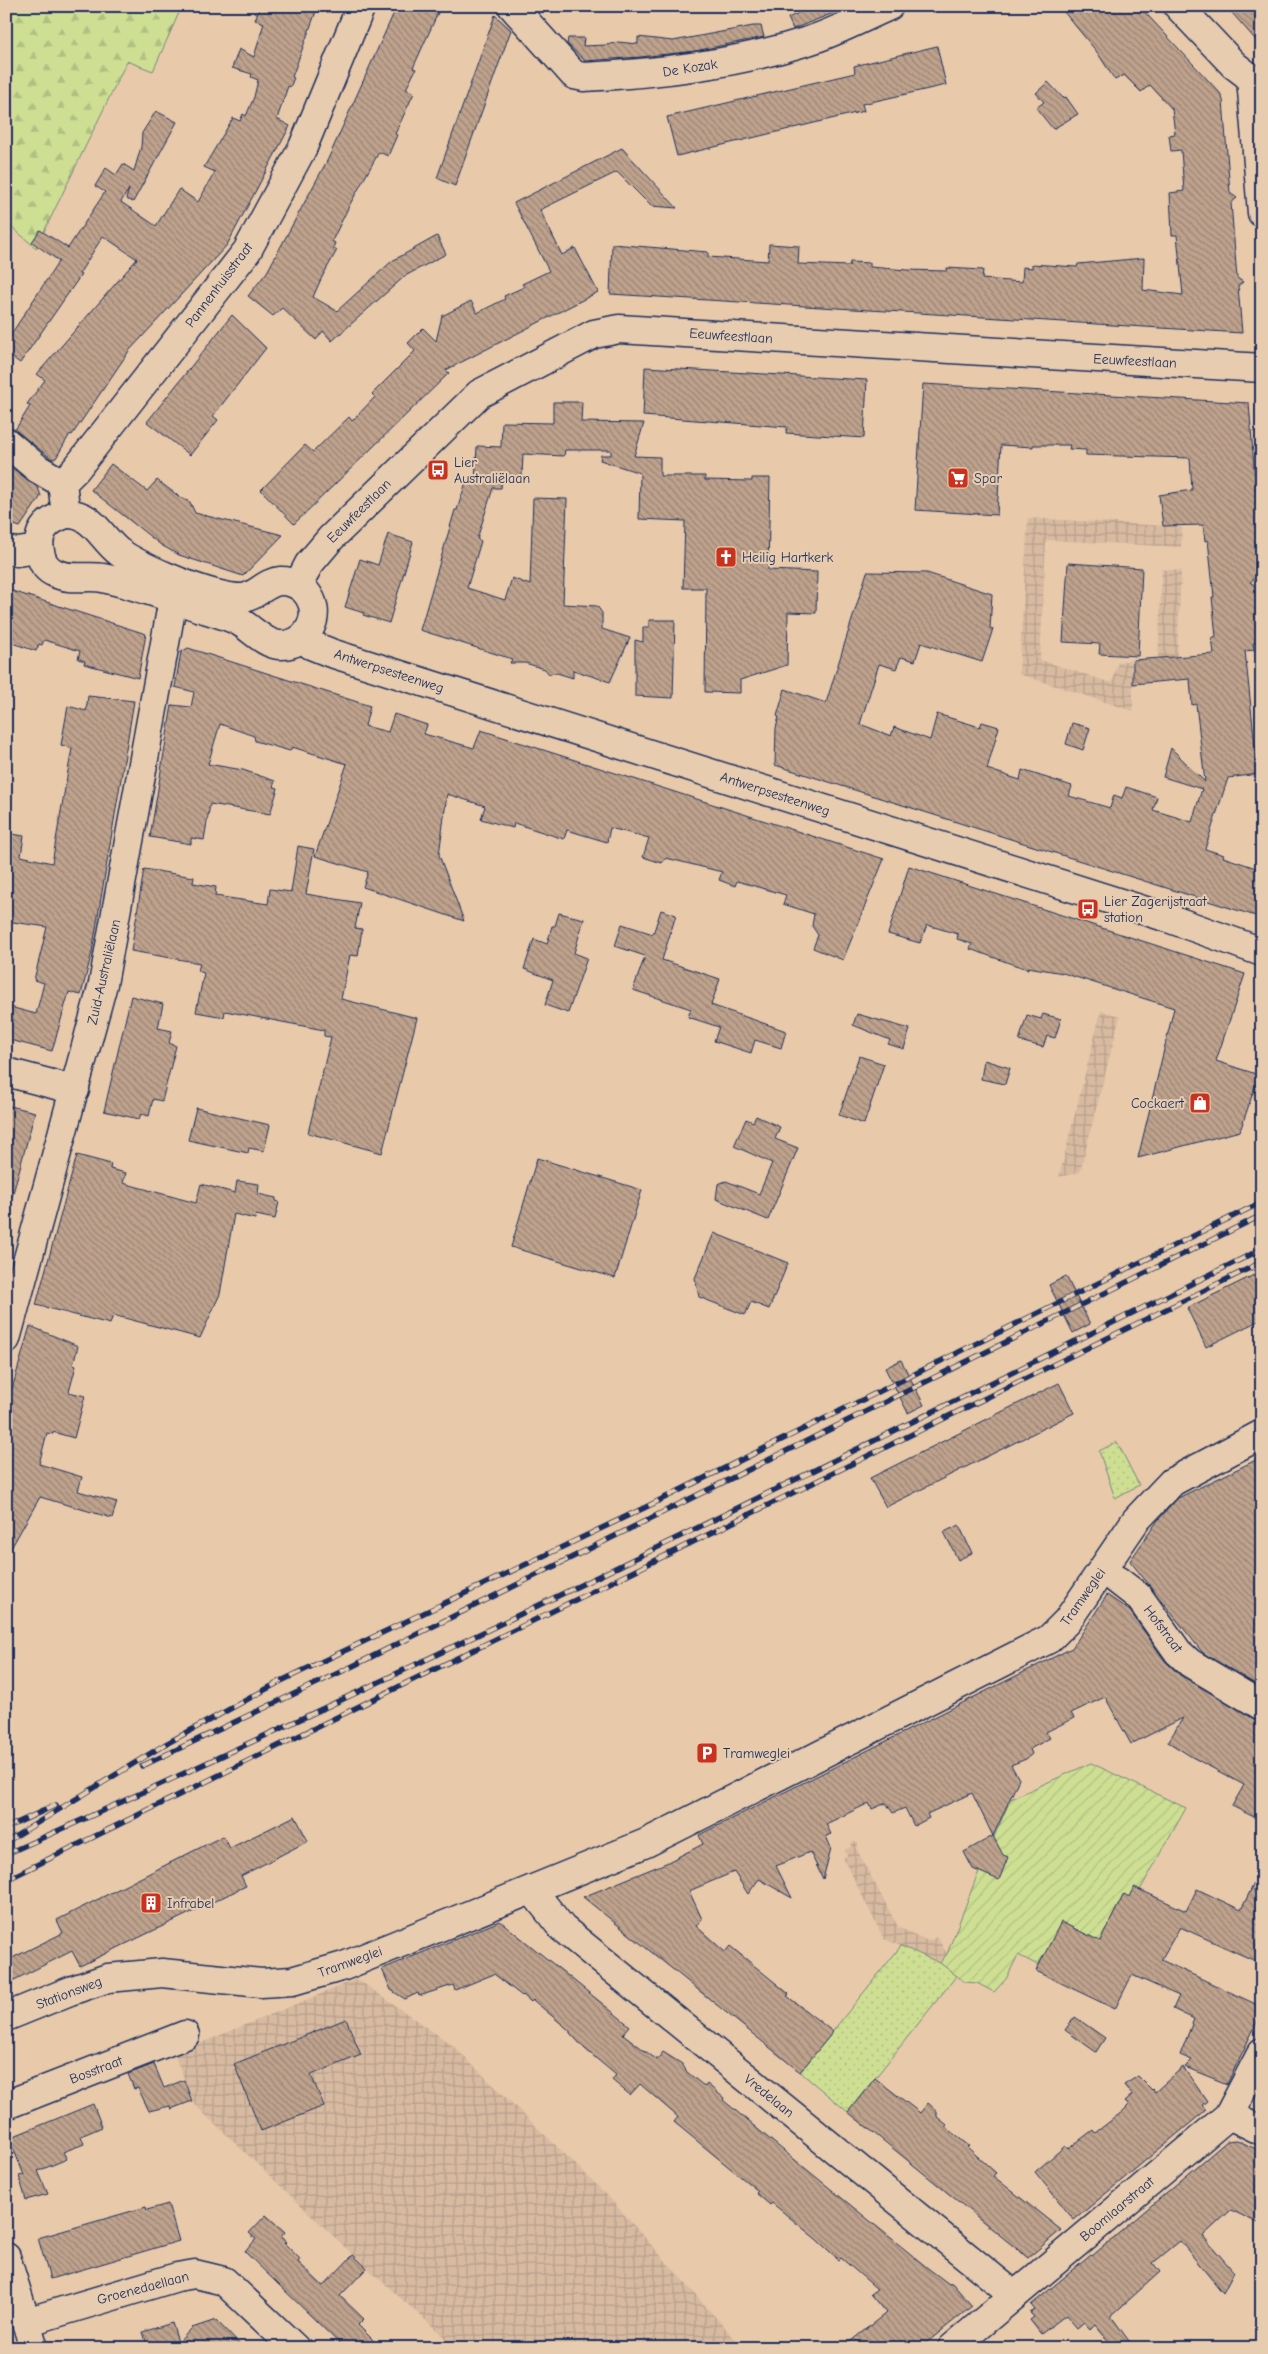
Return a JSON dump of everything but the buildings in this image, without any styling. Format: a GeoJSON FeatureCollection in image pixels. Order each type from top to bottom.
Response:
{"type":"FeatureCollection","features":[{"type":"Feature","properties":{"kind":"street","name":"Pannenhuisstraat"},"geometry":{"type":"LineString","coordinates":[[62,483],[76,469],[247,251],[303,148],[361,6]]}},
{"type":"Feature","properties":{"kind":"street","name":"De Kozak"},"geometry":{"type":"LineString","coordinates":[[512,6],[574,75],[584,77],[656,73],[752,57],[810,40],[889,6]]}},
{"type":"Feature","properties":{"kind":"street"},"geometry":{"type":"LineString","coordinates":[[1178,6],[1234,65],[1256,74],[1262,213]]}},
{"type":"Feature","properties":{"kind":"street","name":"Eeuwfeestlaan"},"geometry":{"type":"LineString","coordinates":[[298,585],[313,558],[331,538],[479,394],[594,334],[619,329],[1262,368]]}},
{"type":"Feature","properties":{"kind":"street"},"geometry":{"type":"LineString","coordinates":[[6,442],[38,469],[62,483],[66,514]]}},
{"type":"Feature","properties":{"kind":"street"},"geometry":{"type":"LineString","coordinates":[[73,514],[86,518],[95,526],[106,541],[121,553],[156,571],[216,594],[243,598],[272,582],[291,582],[298,585],[312,599],[314,610],[312,623],[303,638],[293,643],[280,645],[271,643],[239,621],[134,586],[102,578],[62,576],[47,568],[38,542],[42,531],[54,518],[73,514]]}},
{"type":"Feature","properties":{"kind":"street"},"geometry":{"type":"LineString","coordinates":[[6,550],[17,552],[39,548]]}},
{"type":"Feature","properties":{"kind":"street","name":"Zuid-Australiëlaan"},"geometry":{"type":"LineString","coordinates":[[6,1339],[75,1090],[112,943],[173,599]]}},
{"type":"Feature","properties":{"kind":"street","name":"Antwerpsesteenweg"},"geometry":{"type":"LineString","coordinates":[[303,638],[312,645],[331,653],[1184,923],[1258,953]]}},
{"type":"Feature","properties":{"kind":"street"},"geometry":{"type":"LineString","coordinates":[[6,1072],[75,1090]]}},
{"type":"Feature","properties":{"kind":"street","name":"Tramweglei"},"geometry":{"type":"LineString","coordinates":[[223,1978],[260,1983],[292,1981],[335,1969],[532,1890],[661,1835],[1049,1639],[1067,1621],[1136,1520],[1172,1482],[1262,1434]]}},
{"type":"Feature","properties":{"kind":"street","name":"Hofstraat"},"geometry":{"type":"LineString","coordinates":[[1117,1580],[1139,1597],[1178,1652],[1262,1706]]}},
{"type":"Feature","properties":{"kind":"street","name":"Vredelaan"},"geometry":{"type":"LineString","coordinates":[[532,1890],[562,1928],[1013,2294]]}},
{"type":"Feature","properties":{"kind":"street","name":"Stationsweg"},"geometry":{"type":"LineString","coordinates":[[6,2017],[108,1978],[162,1973],[223,1978]]}},
{"type":"Feature","properties":{"kind":"street","name":"Bosstraat"},"geometry":{"type":"LineString","coordinates":[[6,2104],[185,2035]]}},
{"type":"Feature","properties":{"kind":"street","name":"Boomlaarstraat"},"geometry":{"type":"LineString","coordinates":[[952,2348],[1013,2294],[1229,2116],[1262,2052]]}},
{"type":"Feature","properties":{"kind":"street"},"geometry":{"type":"LineString","coordinates":[[1229,2116],[1262,2131]]}},
{"type":"Feature","properties":{"kind":"street"},"geometry":{"type":"LineString","coordinates":[[6,2257],[34,2348]]}},
{"type":"Feature","properties":{"kind":"street","name":"Groenedaellaan"},"geometry":{"type":"LineString","coordinates":[[26,2322],[177,2277],[195,2274],[224,2281],[295,2348]]}},
{"type":"Feature","properties":{"kind":"shaded area"},"geometry":{"type":"Polygon","coordinates":[[[1028,518],[1182,527],[1181,547],[1046,540],[1040,660],[1112,683],[1118,662],[1133,660],[1133,711],[1019,674],[1028,518]]]}},
{"type":"Feature","properties":{"kind":"shaded area"},"geometry":{"type":"Polygon","coordinates":[[[1162,569],[1181,571],[1177,657],[1158,658],[1162,569]]]}},
{"type":"Feature","properties":{"kind":"shaded area"},"geometry":{"type":"Polygon","coordinates":[[[1101,1011],[1120,1016],[1080,1172],[1059,1177],[1101,1011]]]}},
{"type":"Feature","properties":{"kind":"shaded area"},"geometry":{"type":"Polygon","coordinates":[[[852,1842],[858,1843],[857,1850],[898,1927],[928,1941],[937,1937],[947,1954],[940,1963],[884,1939],[843,1858],[847,1856],[845,1850],[851,1847],[852,1842]]]}},
{"type":"Feature","properties":{"kind":"shaded area"},"geometry":{"type":"Polygon","coordinates":[[[357,1979],[452,2045],[606,2194],[743,2348],[452,2348],[442,2335],[367,2268],[195,2105],[174,2054],[357,1979]]]}},
{"type":"Feature","properties":{"kind":"green space"},"geometry":{"type":"Polygon","coordinates":[[[6,6],[182,6],[153,71],[127,61],[36,248],[6,222],[6,6]]]}},
{"type":"Feature","properties":{"kind":"green space"},"geometry":{"type":"Polygon","coordinates":[[[1117,1442],[1139,1485],[1115,1498],[1099,1451],[1117,1442]]]}},
{"type":"Feature","properties":{"kind":"green space"},"geometry":{"type":"Polygon","coordinates":[[[1091,1763],[1186,1808],[1140,1890],[1134,1887],[1129,1897],[1124,1894],[1100,1941],[1045,1953],[1038,1965],[1018,1955],[1006,1979],[994,1992],[977,1983],[965,1982],[940,1963],[947,1954],[977,1876],[1008,1805],[1006,1801],[1091,1763]]]}},
{"type":"Feature","properties":{"kind":"green space"},"geometry":{"type":"Polygon","coordinates":[[[901,1946],[940,1963],[957,1975],[848,2112],[800,2072],[901,1946]]]}},
{"type":"Feature","properties":{"kind":"railway"},"geometry":{"type":"LineString","coordinates":[[6,1842],[164,1745],[281,1681],[644,1508],[1262,1202]]}},
{"type":"Feature","properties":{"kind":"railway"},"geometry":{"type":"LineString","coordinates":[[142,1766],[353,1666],[1262,1215]]}},
{"type":"Feature","properties":{"kind":"railway"},"geometry":{"type":"LineString","coordinates":[[6,1854],[323,1709],[480,1634],[1262,1249]]}},
{"type":"Feature","properties":{"kind":"railway"},"geometry":{"type":"LineString","coordinates":[[6,1880],[1262,1262]]}},
{"type":"Feature","properties":{"kind":"railway"},"geometry":{"type":"LineString","coordinates":[[6,1828],[56,1805]]}},
{"type":"Feature","properties":{"kind":"place","name":"Lier Australiëlaan"},"geometry":{"type":"Point","coordinates":[438,470]}},
{"type":"Feature","properties":{"kind":"place","name":"Spar"},"geometry":{"type":"Point","coordinates":[958,478]}},
{"type":"Feature","properties":{"kind":"place","name":"Heilig Hartkerk"},"geometry":{"type":"Point","coordinates":[726,557]}},
{"type":"Feature","properties":{"kind":"place","name":"Lier Zagerijstraat station"},"geometry":{"type":"Point","coordinates":[1088,909]}},
{"type":"Feature","properties":{"kind":"place","name":"Cockaert"},"geometry":{"type":"Point","coordinates":[1200,1103]}},
{"type":"Feature","properties":{"kind":"place","name":"Tramweglei"},"geometry":{"type":"Point","coordinates":[707,1753]}},
{"type":"Feature","properties":{"kind":"place","name":"Infrabel"},"geometry":{"type":"Point","coordinates":[151,1903]}}]}
